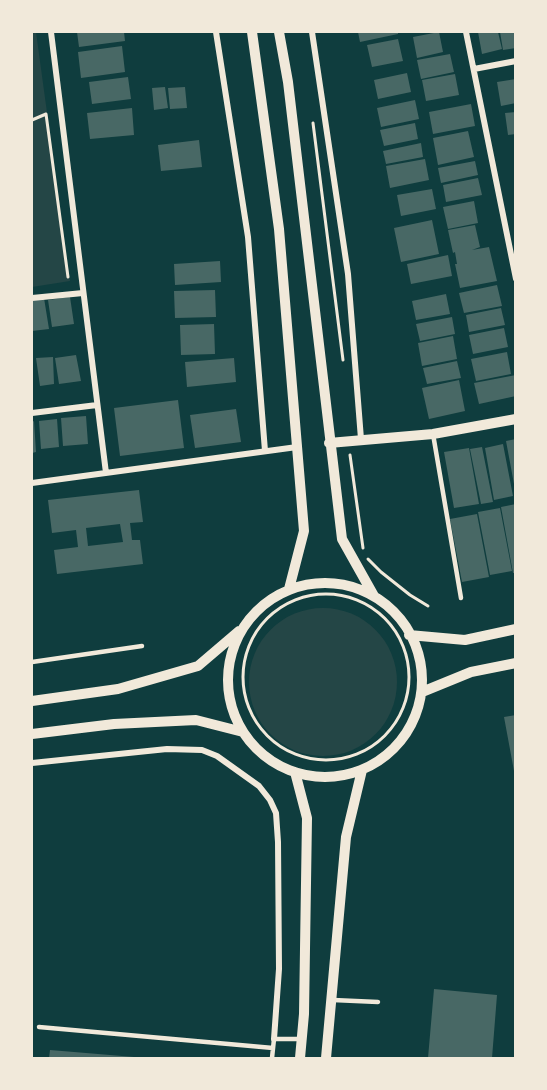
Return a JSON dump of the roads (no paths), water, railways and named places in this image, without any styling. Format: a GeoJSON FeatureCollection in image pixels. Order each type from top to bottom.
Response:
{"type":"FeatureCollection","features":[{"type":"Feature","properties":{"kind":"street"},"geometry":{"type":"LineString","coordinates":[[51,32],[106,473]]}},
{"type":"Feature","properties":{"kind":"street"},"geometry":{"type":"LineString","coordinates":[[216,32],[248,237],[265,451]]}},
{"type":"Feature","properties":{"kind":"street"},"geometry":{"type":"LineString","coordinates":[[252,32],[279,229],[304,531],[289,589]]}},
{"type":"Feature","properties":{"kind":"street"},"geometry":{"type":"LineString","coordinates":[[279,32],[288,82],[342,539],[374,596]]}},
{"type":"Feature","properties":{"kind":"street"},"geometry":{"type":"LineString","coordinates":[[312,32],[348,274],[361,439]]}},
{"type":"Feature","properties":{"kind":"street"},"geometry":{"type":"LineString","coordinates":[[466,32],[516,279]]}},
{"type":"Feature","properties":{"kind":"street"},"geometry":{"type":"LineString","coordinates":[[474,69],[516,61]]}},
{"type":"Feature","properties":{"kind":"street"},"geometry":{"type":"LineString","coordinates":[[32,298],[83,293]]}},
{"type":"Feature","properties":{"kind":"street"},"geometry":{"type":"LineString","coordinates":[[32,413],[97,405]]}},
{"type":"Feature","properties":{"kind":"street"},"geometry":{"type":"LineString","coordinates":[[329,442],[433,434],[516,419]]}},
{"type":"Feature","properties":{"kind":"street"},"geometry":{"type":"LineString","coordinates":[[32,483],[297,447]]}},
{"type":"Feature","properties":{"kind":"street"},"geometry":{"type":"LineString","coordinates":[[320,582],[343,584],[374,596],[401,619],[418,652],[422,692],[412,724],[401,741],[384,757],[362,770],[330,777],[295,772],[277,765],[263,755],[243,732],[229,698],[229,660],[242,628],[252,614],[267,601],[289,589],[320,582]]}},
{"type":"Feature","properties":{"kind":"street"},"geometry":{"type":"LineString","coordinates":[[32,701],[117,689],[198,666],[242,628]]}},
{"type":"Feature","properties":{"kind":"street"},"geometry":{"type":"LineString","coordinates":[[409,634],[465,640],[516,629]]}},
{"type":"Feature","properties":{"kind":"street"},"geometry":{"type":"LineString","coordinates":[[422,692],[471,672],[512,666]]}},
{"type":"Feature","properties":{"kind":"street"},"geometry":{"type":"LineString","coordinates":[[32,734],[114,724],[196,720],[243,732]]}},
{"type":"Feature","properties":{"kind":"street"},"geometry":{"type":"LineString","coordinates":[[32,763],[167,749],[202,750],[217,756],[259,786],[270,800],[276,813],[278,842],[279,969],[274,1039]]}},
{"type":"Feature","properties":{"kind":"street"},"geometry":{"type":"LineString","coordinates":[[326,1059],[346,837],[362,770]]}},
{"type":"Feature","properties":{"kind":"street"},"geometry":{"type":"LineString","coordinates":[[295,772],[307,818],[304,1014],[300,1059]]}},
{"type":"Feature","properties":{"kind":"lane"},"geometry":{"type":"LineString","coordinates":[[433,434],[461,598]]}},
{"type":"Feature","properties":{"kind":"lane"},"geometry":{"type":"LineString","coordinates":[[32,662],[142,646]]}},
{"type":"Feature","properties":{"kind":"lane"},"geometry":{"type":"LineString","coordinates":[[333,1000],[378,1002]]}},
{"type":"Feature","properties":{"kind":"lane"},"geometry":{"type":"LineString","coordinates":[[39,1028],[273,1048]]}},
{"type":"Feature","properties":{"kind":"lane"},"geometry":{"type":"LineString","coordinates":[[272,1059],[274,1039],[302,1039]]}}]}
